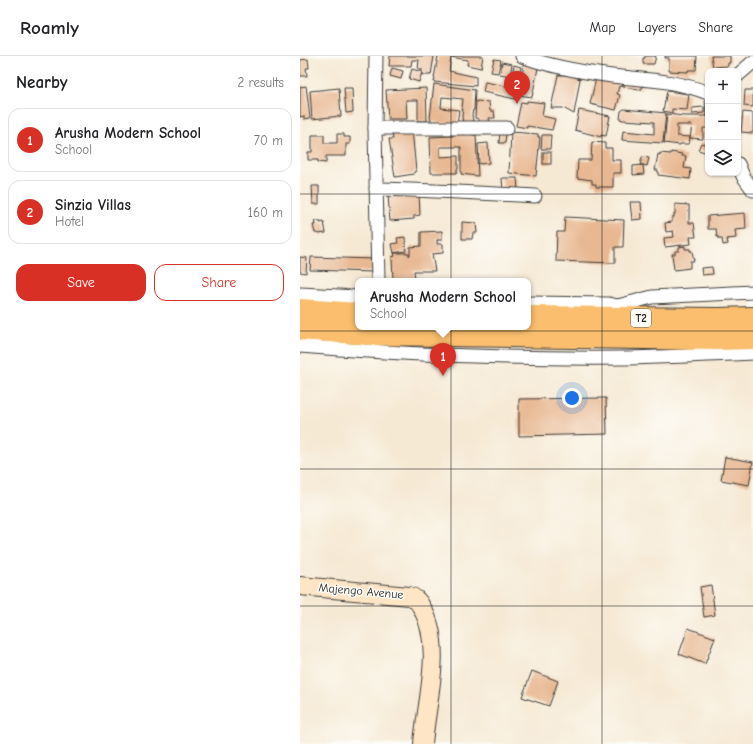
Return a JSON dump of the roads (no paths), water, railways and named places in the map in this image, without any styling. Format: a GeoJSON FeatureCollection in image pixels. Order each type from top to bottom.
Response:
{"type":"FeatureCollection","features":[{"type":"Feature","properties":{"kind":"highway"},"geometry":{"type":"LineString","coordinates":[[300,310],[355,314]]}},
{"type":"Feature","properties":{"kind":"highway","name":"T2"},"geometry":{"type":"LineString","coordinates":[[531,317],[753,318]]}},
{"type":"Feature","properties":{"kind":"highway","name":"T2"},"geometry":{"type":"LineString","coordinates":[[300,329],[372,334],[718,339],[753,338]]}},
{"type":"Feature","properties":{"kind":"street"},"geometry":{"type":"LineString","coordinates":[[376,56],[375,128],[378,278]]}},
{"type":"Feature","properties":{"kind":"street"},"geometry":{"type":"LineString","coordinates":[[522,56],[535,61],[575,70],[612,76],[661,80],[682,84],[705,92]]}},
{"type":"Feature","properties":{"kind":"street"},"geometry":{"type":"LineString","coordinates":[[741,72],[753,62]]}},
{"type":"Feature","properties":{"kind":"street"},"geometry":{"type":"LineString","coordinates":[[375,128],[507,128]]}},
{"type":"Feature","properties":{"kind":"street"},"geometry":{"type":"LineString","coordinates":[[741,171],[753,190]]}},
{"type":"Feature","properties":{"kind":"street"},"geometry":{"type":"LineString","coordinates":[[376,189],[440,190],[535,196]]}},
{"type":"Feature","properties":{"kind":"street"},"geometry":{"type":"LineString","coordinates":[[618,306],[652,297],[753,292]]}},
{"type":"Feature","properties":{"kind":"street"},"geometry":{"type":"LineString","coordinates":[[300,294],[355,297]]}},
{"type":"Feature","properties":{"kind":"street"},"geometry":{"type":"LineString","coordinates":[[531,303],[609,304],[627,308],[647,318]]}},
{"type":"Feature","properties":{"kind":"street"},"geometry":{"type":"LineString","coordinates":[[300,346],[357,351],[522,357],[627,358],[753,353]]}},
{"type":"Feature","properties":{"kind":"street","name":"Majengo Avenue"},"geometry":{"type":"LineString","coordinates":[[300,586],[409,596],[413,597],[420,603],[430,624],[433,642],[433,659],[423,744]]}},
{"type":"Feature","properties":{"kind":"place","name":"Sinzia Villas"},"geometry":{"type":"Point","coordinates":[517,104]}},
{"type":"Feature","properties":{"kind":"place","name":"Arusha Modern School"},"geometry":{"type":"Point","coordinates":[443,376]}}]}
